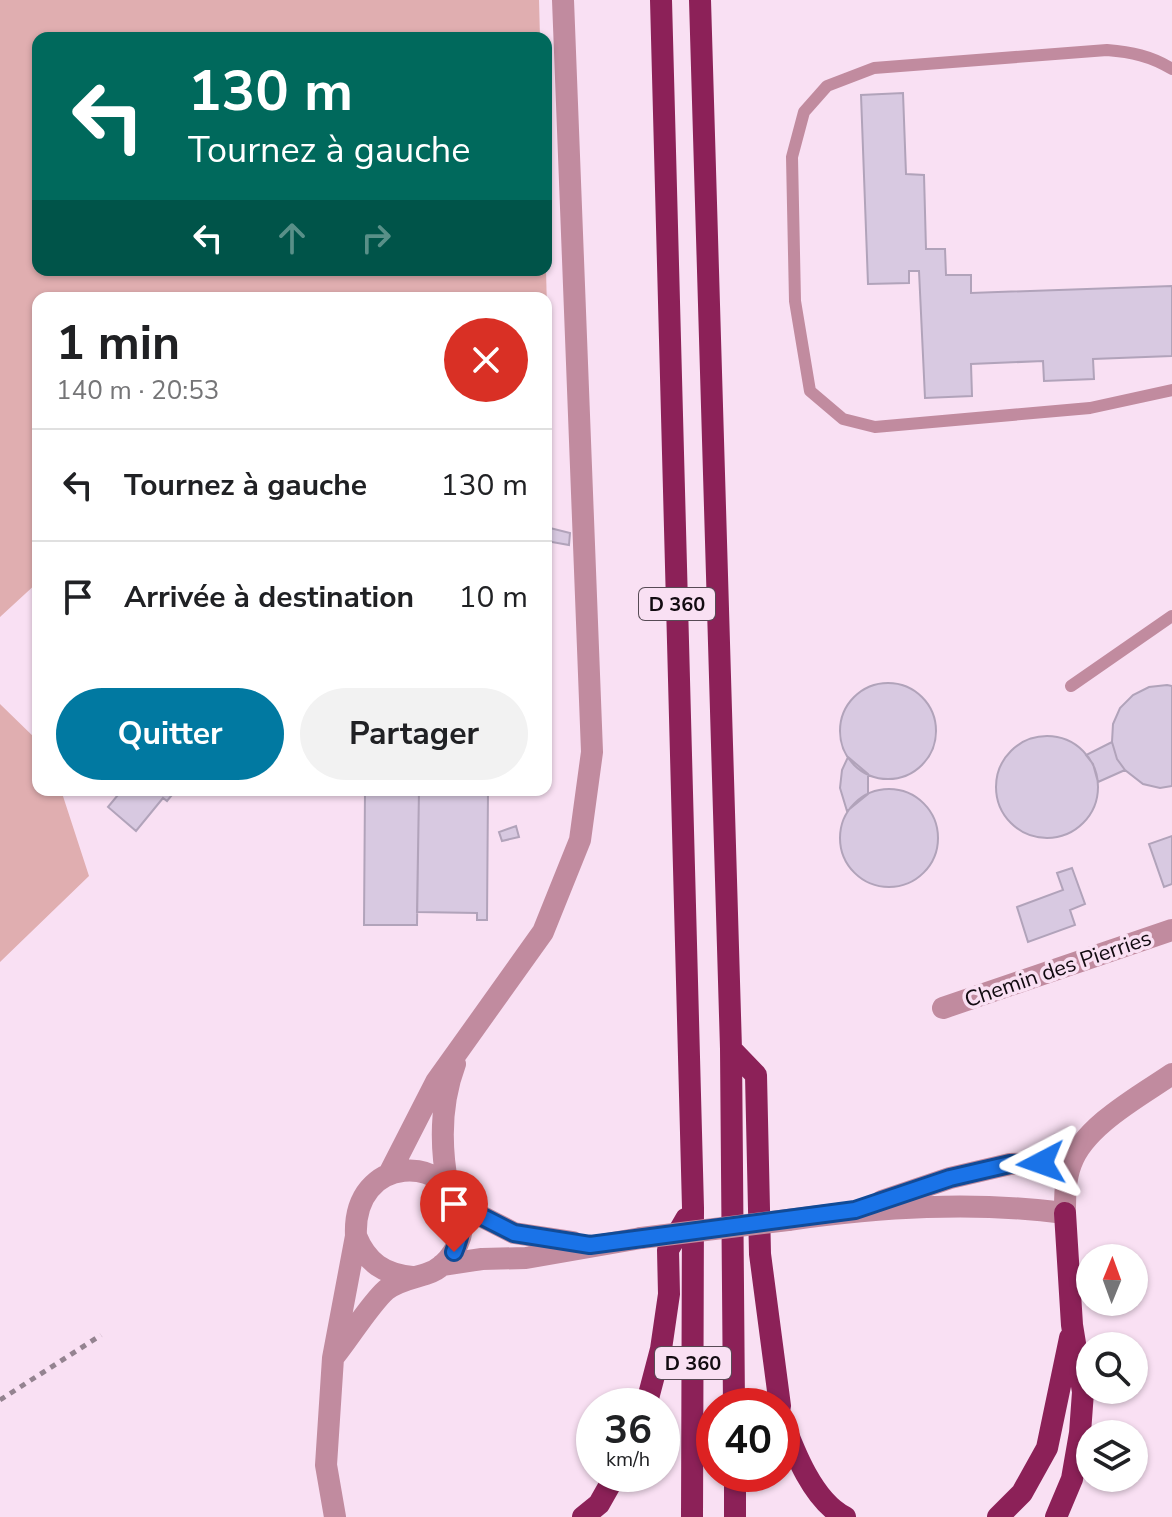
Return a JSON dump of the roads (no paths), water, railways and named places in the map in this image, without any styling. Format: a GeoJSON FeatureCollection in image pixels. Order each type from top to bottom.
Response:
{"type":"FeatureCollection","features":[{"type":"Feature","properties":{"kind":"highway","name":"D 360"},"geometry":{"type":"LineString","coordinates":[[661,0],[693,1208],[692,1517]]}},
{"type":"Feature","properties":{"kind":"highway","name":"D 360"},"geometry":{"type":"LineString","coordinates":[[700,0],[731,1049],[734,1388]]}},
{"type":"Feature","properties":{"kind":"highway"},"geometry":{"type":"LineString","coordinates":[[731,1049],[756,1075],[760,1254],[778,1388]]}},
{"type":"Feature","properties":{"kind":"highway"},"geometry":{"type":"LineString","coordinates":[[651,1388],[661,1349],[669,1294],[668,1250],[693,1208]]}},
{"type":"Feature","properties":{"kind":"highway"},"geometry":{"type":"LineString","coordinates":[[1056,1517],[1072,1479],[1083,1392],[1072,1325],[1065,1213]]}},
{"type":"Feature","properties":{"kind":"highway"},"geometry":{"type":"LineString","coordinates":[[998,1517],[1022,1493],[1047,1448],[1072,1325]]}},
{"type":"Feature","properties":{"kind":"highway"},"geometry":{"type":"LineString","coordinates":[[800,1465],[836,1513],[845,1517]]}},
{"type":"Feature","properties":{"kind":"highway"},"geometry":{"type":"LineString","coordinates":[[583,1517],[599,1504],[606,1492]]}},
{"type":"Feature","properties":{"kind":"highway"},"geometry":{"type":"LineString","coordinates":[[735,1492],[735,1517]]}},
{"type":"Feature","properties":{"kind":"street"},"geometry":{"type":"LineString","coordinates":[[389,1174],[436,1082],[543,932],[580,840],[592,752],[563,0]]}},
{"type":"Feature","properties":{"kind":"street","name":"Chemin des Pierries"},"geometry":{"type":"LineString","coordinates":[[943,1008],[1172,930]]}},
{"type":"Feature","properties":{"kind":"street"},"geometry":{"type":"LineString","coordinates":[[333,1358],[386,1290],[428,1273],[442,1265],[454,1252],[461,1235],[462,1218],[441,1153],[443,1114],[451,1075],[463,1044]]}},
{"type":"Feature","properties":{"kind":"street"},"geometry":{"type":"LineString","coordinates":[[442,1265],[482,1259],[526,1258],[590,1245],[855,1210],[954,1205],[1065,1213],[1071,1162],[1082,1142],[1115,1113],[1172,1074]]}},
{"type":"Feature","properties":{"kind":"street"},"geometry":{"type":"LineString","coordinates":[[855,1210],[950,1178],[1010,1164],[1071,1162]]}},
{"type":"Feature","properties":{"kind":"street"},"geometry":{"type":"LineString","coordinates":[[335,1517],[326,1465],[333,1358],[356,1236],[355,1218],[360,1201],[370,1186],[389,1174],[420,1171],[435,1177],[453,1196],[514,1233],[590,1245]]}},
{"type":"Feature","properties":{"kind":"street"},"geometry":{"type":"LineString","coordinates":[[356,1236],[369,1259],[379,1268],[395,1275],[412,1277]]}},
{"type":"Feature","properties":{"kind":"lane"},"geometry":{"type":"LineString","coordinates":[[1172,69],[1156,59],[1107,50],[874,68],[827,86],[804,112],[792,157],[795,301],[810,391],[843,419],[875,427],[1090,408],[1172,390]]}},
{"type":"Feature","properties":{"kind":"lane"},"geometry":{"type":"LineString","coordinates":[[1071,686],[1172,616]]}}]}
